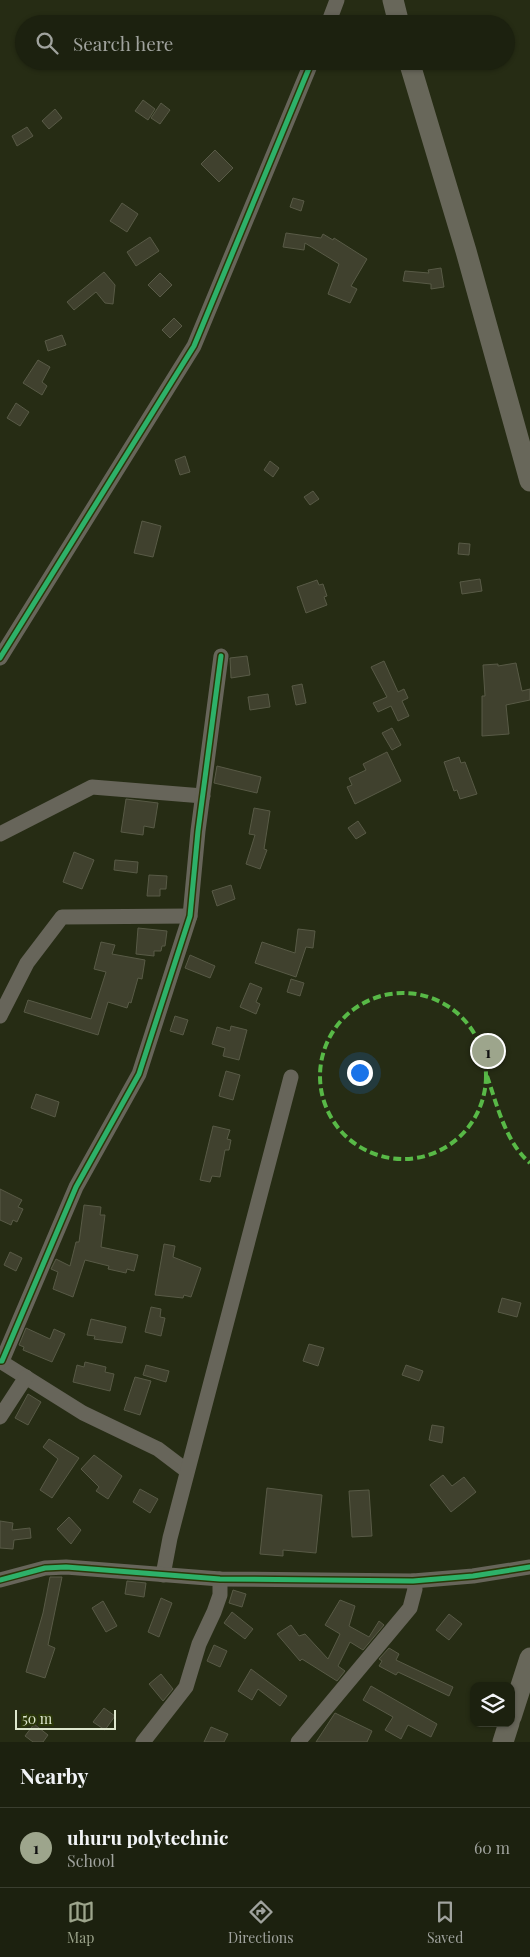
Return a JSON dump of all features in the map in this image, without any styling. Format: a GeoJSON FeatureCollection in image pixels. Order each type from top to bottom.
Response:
{"type":"FeatureCollection","features":[{"type":"Feature","properties":{"kind":"street"},"geometry":{"type":"LineString","coordinates":[[332,15],[338,0]]}},
{"type":"Feature","properties":{"kind":"street"},"geometry":{"type":"LineString","coordinates":[[393,0],[397,15]]}},
{"type":"Feature","properties":{"kind":"street"},"geometry":{"type":"LineString","coordinates":[[0,658],[194,346],[308,70]]}},
{"type":"Feature","properties":{"kind":"street"},"geometry":{"type":"LineString","coordinates":[[412,70],[466,251],[530,481]]}},
{"type":"Feature","properties":{"kind":"street"},"geometry":{"type":"LineString","coordinates":[[188,1471],[158,1449],[83,1413],[1,1361],[76,1187],[139,1074],[190,916],[202,796],[221,656]]}},
{"type":"Feature","properties":{"kind":"street"},"geometry":{"type":"LineString","coordinates":[[0,834],[92,787],[202,796]]}},
{"type":"Feature","properties":{"kind":"street"},"geometry":{"type":"LineString","coordinates":[[0,1016],[27,963],[62,917],[190,916]]}},
{"type":"Feature","properties":{"kind":"street"},"geometry":{"type":"LineString","coordinates":[[163,1575],[170,1538],[292,1078]]}},
{"type":"Feature","properties":{"kind":"street"},"geometry":{"type":"LineString","coordinates":[[0,1417],[26,1377]]}},
{"type":"Feature","properties":{"kind":"street"},"geometry":{"type":"LineString","coordinates":[[0,1580],[45,1568],[66,1567],[220,1579],[414,1580],[473,1576],[530,1567]]}},
{"type":"Feature","properties":{"kind":"street"},"geometry":{"type":"LineString","coordinates":[[144,1742],[186,1687],[199,1644],[220,1595],[220,1579]]}},
{"type":"Feature","properties":{"kind":"street"},"geometry":{"type":"LineString","coordinates":[[298,1742],[410,1608],[415,1589],[414,1580]]}},
{"type":"Feature","properties":{"kind":"street"},"geometry":{"type":"LineString","coordinates":[[515,1705],[530,1658]]}},
{"type":"Feature","properties":{"kind":"street"},"geometry":{"type":"LineString","coordinates":[[503,1742],[508,1727]]}},
{"type":"Feature","properties":{"kind":"building"},"geometry":{"type":"Polygon","coordinates":[[[143,100],[155,109],[148,120],[135,111],[143,100]]]}},
{"type":"Feature","properties":{"kind":"building"},"geometry":{"type":"Polygon","coordinates":[[[161,103],[170,110],[160,124],[151,118],[161,103]]]}},
{"type":"Feature","properties":{"kind":"building"},"geometry":{"type":"Polygon","coordinates":[[[55,109],[62,118],[49,129],[42,121],[55,109]]]}},
{"type":"Feature","properties":{"kind":"building"},"geometry":{"type":"Polygon","coordinates":[[[27,127],[33,136],[17,146],[12,136],[27,127]]]}},
{"type":"Feature","properties":{"kind":"building"},"geometry":{"type":"Polygon","coordinates":[[[215,150],[233,168],[219,182],[201,164],[215,150]]]}},
{"type":"Feature","properties":{"kind":"building"},"geometry":{"type":"Polygon","coordinates":[[[293,198],[304,201],[301,211],[290,207],[293,198]]]}},
{"type":"Feature","properties":{"kind":"building"},"geometry":{"type":"Polygon","coordinates":[[[122,203],[138,214],[127,232],[110,221],[122,203]]]}},
{"type":"Feature","properties":{"kind":"building"},"geometry":{"type":"Polygon","coordinates":[[[286,233],[321,238],[323,234],[333,240],[334,238],[367,259],[351,286],[357,289],[350,303],[328,294],[339,264],[305,243],[304,250],[283,247],[286,233]]]}},
{"type":"Feature","properties":{"kind":"building"},"geometry":{"type":"Polygon","coordinates":[[[150,237],[159,251],[136,266],[127,252],[150,237]]]}},
{"type":"Feature","properties":{"kind":"building"},"geometry":{"type":"Polygon","coordinates":[[[441,268],[444,287],[431,289],[431,284],[403,281],[405,271],[429,273],[428,270],[441,268]]]}},
{"type":"Feature","properties":{"kind":"building"},"geometry":{"type":"Polygon","coordinates":[[[104,272],[115,285],[113,304],[105,303],[96,292],[74,310],[67,302],[104,272]]]}},
{"type":"Feature","properties":{"kind":"building"},"geometry":{"type":"Polygon","coordinates":[[[160,273],[172,285],[160,297],[148,285],[160,273]]]}},
{"type":"Feature","properties":{"kind":"building"},"geometry":{"type":"Polygon","coordinates":[[[174,318],[182,326],[170,338],[162,330],[174,318]]]}},
{"type":"Feature","properties":{"kind":"building"},"geometry":{"type":"Polygon","coordinates":[[[62,335],[66,345],[48,351],[45,341],[62,335]]]}},
{"type":"Feature","properties":{"kind":"building"},"geometry":{"type":"Polygon","coordinates":[[[38,360],[50,367],[42,382],[47,386],[42,395],[23,383],[38,360]]]}},
{"type":"Feature","properties":{"kind":"building"},"geometry":{"type":"Polygon","coordinates":[[[16,403],[29,412],[20,426],[7,418],[16,403]]]}},
{"type":"Feature","properties":{"kind":"building"},"geometry":{"type":"Polygon","coordinates":[[[185,456],[190,472],[180,475],[175,460],[185,456]]]}},
{"type":"Feature","properties":{"kind":"building"},"geometry":{"type":"Polygon","coordinates":[[[270,461],[279,468],[273,477],[264,470],[270,461]]]}},
{"type":"Feature","properties":{"kind":"building"},"geometry":{"type":"Polygon","coordinates":[[[313,491],[319,499],[310,505],[304,497],[313,491]]]}},
{"type":"Feature","properties":{"kind":"building"},"geometry":{"type":"Polygon","coordinates":[[[142,521],[161,526],[153,557],[134,553],[142,521]]]}},
{"type":"Feature","properties":{"kind":"building"},"geometry":{"type":"Polygon","coordinates":[[[459,543],[470,544],[469,555],[458,554],[459,543]]]}},
{"type":"Feature","properties":{"kind":"building"},"geometry":{"type":"Polygon","coordinates":[[[480,579],[482,591],[462,594],[460,582],[480,579]]]}},
{"type":"Feature","properties":{"kind":"building"},"geometry":{"type":"Polygon","coordinates":[[[317,580],[319,585],[323,584],[327,596],[324,597],[327,605],[306,613],[297,587],[317,580]]]}},
{"type":"Feature","properties":{"kind":"building"},"geometry":{"type":"Polygon","coordinates":[[[247,656],[250,675],[231,678],[230,658],[247,656]]]}},
{"type":"Feature","properties":{"kind":"building"},"geometry":{"type":"Polygon","coordinates":[[[384,661],[398,692],[404,689],[408,698],[402,701],[409,716],[398,721],[391,706],[378,712],[373,703],[387,697],[371,667],[384,661]]]}},
{"type":"Feature","properties":{"kind":"building"},"geometry":{"type":"Polygon","coordinates":[[[516,663],[522,691],[530,689],[530,700],[506,705],[509,734],[482,736],[482,696],[485,696],[483,665],[498,664],[498,666],[516,663]]]}},
{"type":"Feature","properties":{"kind":"building"},"geometry":{"type":"Polygon","coordinates":[[[302,684],[306,703],[296,705],[292,686],[302,684]]]}},
{"type":"Feature","properties":{"kind":"building"},"geometry":{"type":"Polygon","coordinates":[[[268,694],[270,707],[250,710],[248,697],[268,694]]]}},
{"type":"Feature","properties":{"kind":"building"},"geometry":{"type":"Polygon","coordinates":[[[392,728],[401,745],[392,750],[382,733],[392,728]]]}},
{"type":"Feature","properties":{"kind":"building"},"geometry":{"type":"Polygon","coordinates":[[[387,752],[401,781],[355,804],[347,787],[352,785],[349,778],[366,770],[363,764],[387,752]]]}},
{"type":"Feature","properties":{"kind":"building"},"geometry":{"type":"Polygon","coordinates":[[[459,757],[461,763],[465,762],[477,794],[460,799],[457,790],[454,791],[444,762],[459,757]]]}},
{"type":"Feature","properties":{"kind":"building"},"geometry":{"type":"Polygon","coordinates":[[[217,766],[261,777],[257,793],[214,783],[217,766]]]}},
{"type":"Feature","properties":{"kind":"building"},"geometry":{"type":"Polygon","coordinates":[[[126,799],[158,803],[154,828],[144,826],[143,835],[121,832],[126,799]]]}},
{"type":"Feature","properties":{"kind":"building"},"geometry":{"type":"Polygon","coordinates":[[[254,808],[270,811],[264,849],[267,850],[260,869],[246,864],[255,835],[249,834],[254,808]]]}},
{"type":"Feature","properties":{"kind":"building"},"geometry":{"type":"Polygon","coordinates":[[[358,821],[366,833],[356,839],[348,828],[358,821]]]}},
{"type":"Feature","properties":{"kind":"building"},"geometry":{"type":"Polygon","coordinates":[[[74,852],[94,860],[82,889],[63,882],[74,852]]]}},
{"type":"Feature","properties":{"kind":"building"},"geometry":{"type":"Polygon","coordinates":[[[115,860],[138,862],[137,873],[114,870],[115,860]]]}},
{"type":"Feature","properties":{"kind":"building"},"geometry":{"type":"Polygon","coordinates":[[[149,875],[167,876],[166,889],[160,889],[160,896],[147,896],[149,875]]]}},
{"type":"Feature","properties":{"kind":"building"},"geometry":{"type":"Polygon","coordinates":[[[231,885],[235,899],[217,906],[212,891],[231,885]]]}},
{"type":"Feature","properties":{"kind":"building"},"geometry":{"type":"Polygon","coordinates":[[[138,928],[167,931],[165,946],[162,946],[161,951],[154,951],[154,956],[136,954],[138,928]]]}},
{"type":"Feature","properties":{"kind":"building"},"geometry":{"type":"Polygon","coordinates":[[[298,929],[315,931],[313,948],[306,947],[296,977],[255,963],[262,942],[295,953],[298,929]]]}},
{"type":"Feature","properties":{"kind":"building"},"geometry":{"type":"Polygon","coordinates":[[[101,942],[115,945],[112,954],[145,960],[142,979],[138,978],[131,1003],[129,1002],[127,1008],[108,1002],[98,1035],[24,1012],[28,1000],[91,1019],[106,972],[94,969],[101,942]]]}},
{"type":"Feature","properties":{"kind":"building"},"geometry":{"type":"Polygon","coordinates":[[[190,955],[215,966],[210,978],[185,968],[190,955]]]}},
{"type":"Feature","properties":{"kind":"building"},"geometry":{"type":"Polygon","coordinates":[[[291,979],[304,983],[300,996],[287,992],[291,979]]]}},
{"type":"Feature","properties":{"kind":"building"},"geometry":{"type":"Polygon","coordinates":[[[250,983],[262,988],[256,1002],[260,1004],[256,1014],[240,1007],[250,983]]]}},
{"type":"Feature","properties":{"kind":"building"},"geometry":{"type":"Polygon","coordinates":[[[175,1016],[188,1020],[183,1035],[170,1031],[175,1016]]]}},
{"type":"Feature","properties":{"kind":"building"},"geometry":{"type":"Polygon","coordinates":[[[231,1026],[247,1030],[239,1060],[223,1056],[225,1048],[212,1044],[217,1027],[230,1031],[231,1026]]]}},
{"type":"Feature","properties":{"kind":"building"},"geometry":{"type":"Polygon","coordinates":[[[226,1071],[240,1075],[233,1100],[219,1096],[226,1071]]]}},
{"type":"Feature","properties":{"kind":"building"},"geometry":{"type":"Polygon","coordinates":[[[36,1094],[59,1102],[55,1117],[31,1108],[36,1094]]]}},
{"type":"Feature","properties":{"kind":"building"},"geometry":{"type":"Polygon","coordinates":[[[213,1126],[230,1130],[227,1139],[231,1140],[229,1150],[225,1150],[220,1177],[212,1176],[210,1182],[200,1180],[213,1126]]]}},
{"type":"Feature","properties":{"kind":"building"},"geometry":{"type":"Polygon","coordinates":[[[0,1189],[22,1200],[18,1207],[23,1209],[17,1222],[13,1220],[11,1225],[0,1220],[0,1189]]]}},
{"type":"Feature","properties":{"kind":"building"},"geometry":{"type":"Polygon","coordinates":[[[84,1205],[101,1207],[100,1215],[105,1215],[101,1247],[138,1255],[134,1271],[127,1269],[126,1273],[108,1269],[109,1266],[85,1260],[73,1297],[53,1289],[58,1272],[51,1269],[56,1259],[70,1266],[76,1242],[79,1242],[84,1205]]]}},
{"type":"Feature","properties":{"kind":"building"},"geometry":{"type":"Polygon","coordinates":[[[164,1244],[175,1246],[173,1257],[201,1268],[191,1297],[184,1295],[183,1298],[155,1295],[164,1244]]]}},
{"type":"Feature","properties":{"kind":"building"},"geometry":{"type":"Polygon","coordinates":[[[10,1252],[22,1258],[16,1271],[4,1265],[10,1252]]]}},
{"type":"Feature","properties":{"kind":"building"},"geometry":{"type":"Polygon","coordinates":[[[502,1298],[521,1303],[517,1317],[498,1312],[502,1298]]]}},
{"type":"Feature","properties":{"kind":"building"},"geometry":{"type":"Polygon","coordinates":[[[151,1307],[161,1309],[160,1317],[165,1318],[161,1336],[145,1332],[151,1307]]]}},
{"type":"Feature","properties":{"kind":"building"},"geometry":{"type":"Polygon","coordinates":[[[91,1319],[126,1327],[122,1343],[94,1339],[95,1336],[87,1335],[91,1319]]]}},
{"type":"Feature","properties":{"kind":"building"},"geometry":{"type":"Polygon","coordinates":[[[26,1328],[50,1339],[54,1329],[65,1334],[52,1362],[23,1350],[24,1347],[19,1345],[26,1328]]]}},
{"type":"Feature","properties":{"kind":"building"},"geometry":{"type":"Polygon","coordinates":[[[309,1344],[324,1348],[318,1366],[303,1361],[309,1344]]]}},
{"type":"Feature","properties":{"kind":"building"},"geometry":{"type":"Polygon","coordinates":[[[85,1362],[106,1367],[105,1372],[114,1374],[110,1391],[73,1382],[77,1365],[84,1367],[85,1362]]]}},
{"type":"Feature","properties":{"kind":"building"},"geometry":{"type":"Polygon","coordinates":[[[146,1365],[169,1371],[166,1382],[143,1375],[146,1365]]]}},
{"type":"Feature","properties":{"kind":"building"},"geometry":{"type":"Polygon","coordinates":[[[406,1365],[423,1371],[419,1381],[402,1375],[406,1365]]]}},
{"type":"Feature","properties":{"kind":"building"},"geometry":{"type":"Polygon","coordinates":[[[135,1377],[151,1381],[140,1415],[124,1410],[135,1377]]]}},
{"type":"Feature","properties":{"kind":"building"},"geometry":{"type":"Polygon","coordinates":[[[28,1394],[41,1402],[28,1425],[15,1418],[28,1394]]]}},
{"type":"Feature","properties":{"kind":"building"},"geometry":{"type":"Polygon","coordinates":[[[432,1425],[444,1427],[442,1443],[429,1440],[432,1425]]]}},
{"type":"Feature","properties":{"kind":"building"},"geometry":{"type":"Polygon","coordinates":[[[49,1439],[79,1458],[52,1498],[40,1490],[58,1459],[43,1447],[49,1439]]]}},
{"type":"Feature","properties":{"kind":"building"},"geometry":{"type":"Polygon","coordinates":[[[94,1455],[122,1476],[108,1499],[96,1491],[99,1487],[81,1469],[94,1455]]]}},
{"type":"Feature","properties":{"kind":"building"},"geometry":{"type":"Polygon","coordinates":[[[443,1475],[452,1486],[464,1477],[476,1492],[451,1512],[430,1485],[443,1475]]]}},
{"type":"Feature","properties":{"kind":"building"},"geometry":{"type":"Polygon","coordinates":[[[267,1488],[322,1495],[316,1553],[283,1550],[283,1556],[260,1554],[267,1488]]]}},
{"type":"Feature","properties":{"kind":"building"},"geometry":{"type":"Polygon","coordinates":[[[140,1489],[158,1499],[150,1513],[133,1502],[140,1489]]]}},
{"type":"Feature","properties":{"kind":"building"},"geometry":{"type":"Polygon","coordinates":[[[369,1490],[372,1536],[352,1537],[349,1491],[369,1490]]]}},
{"type":"Feature","properties":{"kind":"building"},"geometry":{"type":"Polygon","coordinates":[[[69,1517],[81,1530],[71,1544],[57,1529],[69,1517]]]}},
{"type":"Feature","properties":{"kind":"building"},"geometry":{"type":"Polygon","coordinates":[[[0,1521],[13,1523],[12,1530],[30,1528],[31,1538],[14,1540],[13,1549],[0,1548],[0,1521]]]}},
{"type":"Feature","properties":{"kind":"building"},"geometry":{"type":"Polygon","coordinates":[[[50,1577],[62,1577],[48,1645],[55,1648],[45,1678],[26,1672],[43,1613],[50,1577]]]}},
{"type":"Feature","properties":{"kind":"building"},"geometry":{"type":"Polygon","coordinates":[[[127,1581],[146,1583],[144,1597],[125,1594],[127,1581]]]}},
{"type":"Feature","properties":{"kind":"building"},"geometry":{"type":"Polygon","coordinates":[[[233,1590],[246,1594],[242,1607],[229,1603],[233,1590]]]}},
{"type":"Feature","properties":{"kind":"building"},"geometry":{"type":"Polygon","coordinates":[[[161,1598],[172,1603],[159,1637],[148,1632],[161,1598]]]}},
{"type":"Feature","properties":{"kind":"building"},"geometry":{"type":"Polygon","coordinates":[[[340,1600],[355,1606],[349,1626],[369,1637],[379,1621],[384,1625],[363,1650],[350,1642],[338,1666],[345,1671],[337,1681],[302,1659],[300,1661],[277,1634],[291,1625],[299,1636],[305,1634],[328,1659],[340,1634],[325,1625],[340,1600]]]}},
{"type":"Feature","properties":{"kind":"building"},"geometry":{"type":"Polygon","coordinates":[[[103,1601],[117,1626],[106,1632],[92,1608],[103,1601]]]}},
{"type":"Feature","properties":{"kind":"building"},"geometry":{"type":"Polygon","coordinates":[[[232,1612],[253,1629],[245,1639],[224,1623],[232,1612]]]}},
{"type":"Feature","properties":{"kind":"building"},"geometry":{"type":"Polygon","coordinates":[[[449,1614],[462,1624],[449,1640],[436,1630],[449,1614]]]}},
{"type":"Feature","properties":{"kind":"building"},"geometry":{"type":"Polygon","coordinates":[[[214,1645],[227,1651],[220,1667],[207,1661],[214,1645]]]}},
{"type":"Feature","properties":{"kind":"building"},"geometry":{"type":"Polygon","coordinates":[[[389,1648],[399,1654],[396,1660],[453,1687],[449,1696],[398,1672],[396,1675],[379,1666],[382,1661],[379,1659],[389,1648]]]}},
{"type":"Feature","properties":{"kind":"building"},"geometry":{"type":"Polygon","coordinates":[[[251,1669],[287,1696],[280,1706],[258,1689],[252,1700],[238,1691],[251,1669]]]}},
{"type":"Feature","properties":{"kind":"building"},"geometry":{"type":"Polygon","coordinates":[[[161,1674],[173,1689],[163,1701],[149,1684],[161,1674]]]}},
{"type":"Feature","properties":{"kind":"building"},"geometry":{"type":"Polygon","coordinates":[[[371,1686],[437,1724],[431,1737],[408,1725],[401,1739],[385,1730],[393,1717],[363,1700],[371,1686]]]}},
{"type":"Feature","properties":{"kind":"building"},"geometry":{"type":"Polygon","coordinates":[[[104,1708],[115,1716],[105,1730],[93,1722],[104,1708]]]}},
{"type":"Feature","properties":{"kind":"building"},"geometry":{"type":"Polygon","coordinates":[[[335,1713],[372,1731],[367,1742],[316,1742],[335,1713]]]}},
{"type":"Feature","properties":{"kind":"building"},"geometry":{"type":"Polygon","coordinates":[[[34,1724],[48,1735],[43,1742],[33,1742],[25,1736],[34,1724]]]}},
{"type":"Feature","properties":{"kind":"building"},"geometry":{"type":"Polygon","coordinates":[[[211,1727],[228,1734],[224,1742],[204,1742],[211,1727]]]}},
{"type":"Feature","properties":{"kind":"marked path"},"geometry":{"type":"LineString","coordinates":[[403,993],[427,997],[442,1003],[467,1024],[476,1037],[482,1052],[486,1076],[482,1100],[476,1115],[455,1140],[442,1149],[427,1155],[403,1159],[379,1155],[364,1149],[339,1128],[330,1115],[324,1100],[320,1076],[324,1052],[330,1037],[351,1012],[364,1003],[379,997],[403,993]]}},
{"type":"Feature","properties":{"kind":"marked path"},"geometry":{"type":"LineString","coordinates":[[487,1076],[508,1134],[522,1155],[530,1163]]}},
{"type":"Feature","properties":{"kind":"cycle path"},"geometry":{"type":"LineString","coordinates":[[0,658],[194,346],[308,70]]}},
{"type":"Feature","properties":{"kind":"cycle path"},"geometry":{"type":"LineString","coordinates":[[0,1361],[2,1361],[76,1187],[139,1074],[190,916],[198,831],[221,656]]}},
{"type":"Feature","properties":{"kind":"cycle path"},"geometry":{"type":"LineString","coordinates":[[0,1580],[45,1568],[66,1567],[220,1579],[413,1581],[473,1576],[530,1567]]}},
{"type":"Feature","properties":{"kind":"place","name":"uhuru polytechnic"},"geometry":{"type":"Point","coordinates":[488,1051]}}]}
